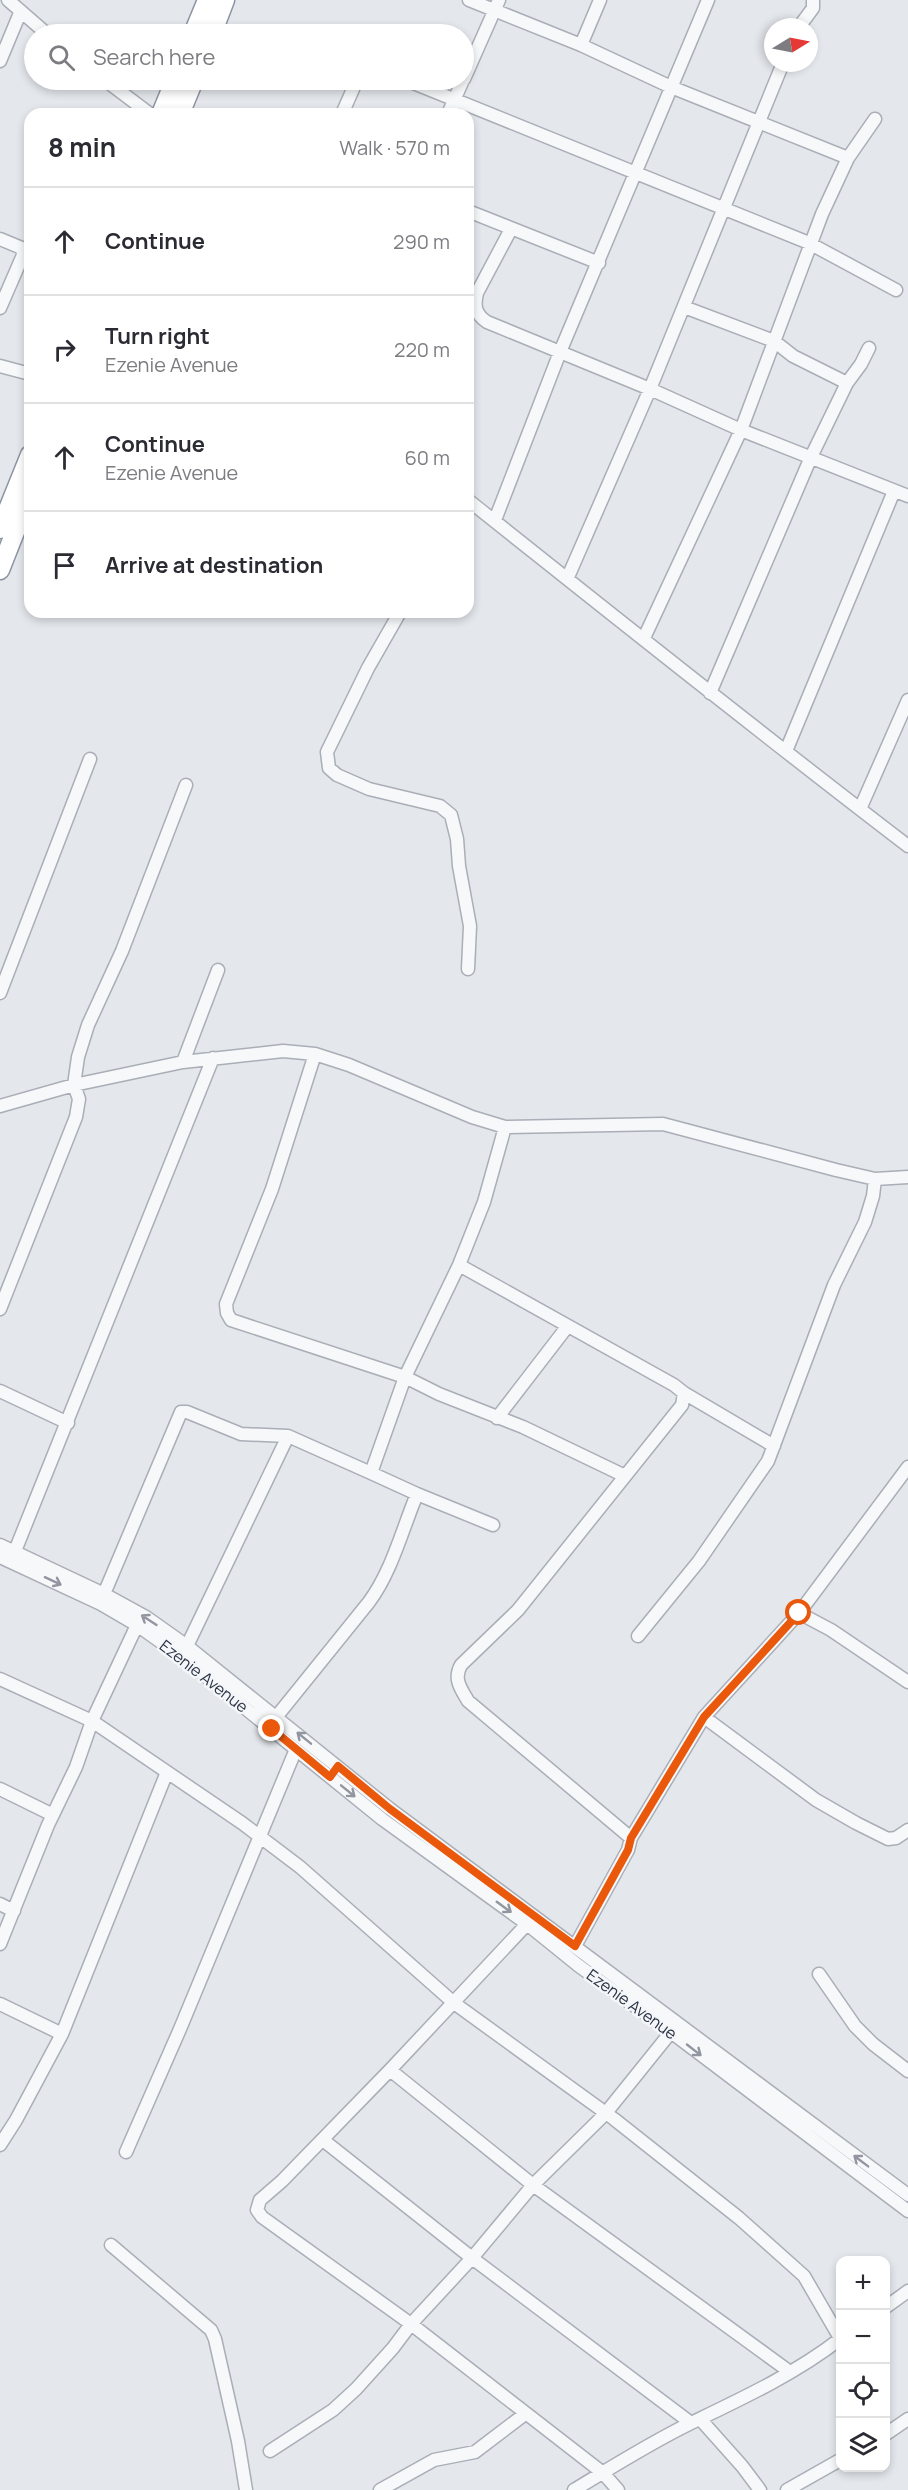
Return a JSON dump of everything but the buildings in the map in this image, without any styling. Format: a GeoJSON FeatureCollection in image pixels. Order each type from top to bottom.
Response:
{"type":"FeatureCollection","features":[{"type":"Feature","properties":{"kind":"highway"},"geometry":{"type":"LineString","coordinates":[[197,24],[207,0]]}},
{"type":"Feature","properties":{"kind":"highway"},"geometry":{"type":"LineString","coordinates":[[216,24],[225,0]]}},
{"type":"Feature","properties":{"kind":"highway"},"geometry":{"type":"LineString","coordinates":[[163,108],[171,90]]}},
{"type":"Feature","properties":{"kind":"highway"},"geometry":{"type":"LineString","coordinates":[[182,108],[190,90]]}},
{"type":"Feature","properties":{"kind":"highway"},"geometry":{"type":"LineString","coordinates":[[0,529],[24,469]]}},
{"type":"Feature","properties":{"kind":"highway"},"geometry":{"type":"LineString","coordinates":[[0,570],[24,509]]}},
{"type":"Feature","properties":{"kind":"street"},"geometry":{"type":"LineString","coordinates":[[8,0],[34,24]]}},
{"type":"Feature","properties":{"kind":"street"},"geometry":{"type":"LineString","coordinates":[[469,0],[497,5],[671,87],[848,158]]}},
{"type":"Feature","properties":{"kind":"street"},"geometry":{"type":"LineString","coordinates":[[581,45],[600,0]]}},
{"type":"Feature","properties":{"kind":"street"},"geometry":{"type":"LineString","coordinates":[[495,520],[560,352],[708,0]]}},
{"type":"Feature","properties":{"kind":"street"},"geometry":{"type":"LineString","coordinates":[[806,18],[813,8],[813,0]]}},
{"type":"Feature","properties":{"kind":"street"},"geometry":{"type":"LineString","coordinates":[[474,55],[497,5]]}},
{"type":"Feature","properties":{"kind":"street"},"geometry":{"type":"LineString","coordinates":[[0,61],[20,13]]}},
{"type":"Feature","properties":{"kind":"street"},"geometry":{"type":"LineString","coordinates":[[568,577],[650,389],[779,72]]}},
{"type":"Feature","properties":{"kind":"street"},"geometry":{"type":"LineString","coordinates":[[118,90],[142,108]]}},
{"type":"Feature","properties":{"kind":"street"},"geometry":{"type":"LineString","coordinates":[[345,108],[353,90]]}},
{"type":"Feature","properties":{"kind":"street"},"geometry":{"type":"LineString","coordinates":[[430,90],[474,108]]}},
{"type":"Feature","properties":{"kind":"street"},"geometry":{"type":"LineString","coordinates":[[451,108],[458,90]]}},
{"type":"Feature","properties":{"kind":"street"},"geometry":{"type":"LineString","coordinates":[[474,108],[809,243],[896,290]]}},
{"type":"Feature","properties":{"kind":"street"},"geometry":{"type":"LineString","coordinates":[[644,638],[741,429],[809,243],[848,158],[875,118]]}},
{"type":"Feature","properties":{"kind":"street"},"geometry":{"type":"LineString","coordinates":[[474,214],[599,263]]}},
{"type":"Feature","properties":{"kind":"street"},"geometry":{"type":"LineString","coordinates":[[474,307],[477,293],[511,229]]}},
{"type":"Feature","properties":{"kind":"street"},"geometry":{"type":"LineString","coordinates":[[0,239],[24,249]]}},
{"type":"Feature","properties":{"kind":"street"},"geometry":{"type":"LineString","coordinates":[[0,308],[24,253]]}},
{"type":"Feature","properties":{"kind":"street"},"geometry":{"type":"LineString","coordinates":[[684,307],[774,341],[793,356],[847,383]]}},
{"type":"Feature","properties":{"kind":"street"},"geometry":{"type":"LineString","coordinates":[[474,313],[487,322],[741,429],[908,496]]}},
{"type":"Feature","properties":{"kind":"street"},"geometry":{"type":"LineString","coordinates":[[710,693],[811,457],[847,383],[861,364],[868,348]]}},
{"type":"Feature","properties":{"kind":"street"},"geometry":{"type":"LineString","coordinates":[[0,366],[24,372]]}},
{"type":"Feature","properties":{"kind":"street"},"geometry":{"type":"LineString","coordinates":[[786,751],[894,490]]}},
{"type":"Feature","properties":{"kind":"street"},"geometry":{"type":"LineString","coordinates":[[474,507],[495,520],[568,577],[710,693],[908,846]]}},
{"type":"Feature","properties":{"kind":"street"},"geometry":{"type":"LineString","coordinates":[[397,618],[363,678],[327,752],[326,759],[329,768],[337,775],[369,789],[440,806],[451,815],[458,839],[459,866],[470,926],[468,969]]}},
{"type":"Feature","properties":{"kind":"street"},"geometry":{"type":"LineString","coordinates":[[860,809],[908,700]]}},
{"type":"Feature","properties":{"kind":"street"},"geometry":{"type":"LineString","coordinates":[[0,993],[90,759]]}},
{"type":"Feature","properties":{"kind":"street"},"geometry":{"type":"LineString","coordinates":[[0,1309],[76,1117],[79,1099],[74,1085],[78,1057],[88,1025],[122,951],[186,785]]}},
{"type":"Feature","properties":{"kind":"street"},"geometry":{"type":"LineString","coordinates":[[183,1062],[218,970]]}},
{"type":"Feature","properties":{"kind":"street"},"geometry":{"type":"LineString","coordinates":[[0,1106],[74,1085],[183,1062],[283,1051],[315,1054],[382,1077],[472,1117],[505,1127],[617,1123],[663,1124],[875,1179],[908,1177]]}},
{"type":"Feature","properties":{"kind":"street"},"geometry":{"type":"LineString","coordinates":[[315,1054],[272,1189],[226,1304],[231,1320],[405,1377],[457,1402],[523,1427],[626,1476]]}},
{"type":"Feature","properties":{"kind":"street"},"geometry":{"type":"LineString","coordinates":[[15,1551],[68,1424],[213,1058]]}},
{"type":"Feature","properties":{"kind":"street"},"geometry":{"type":"LineString","coordinates":[[371,1473],[405,1377],[459,1265],[484,1202],[505,1127]]}},
{"type":"Feature","properties":{"kind":"street"},"geometry":{"type":"LineString","coordinates":[[638,1636],[724,1527],[755,1483],[774,1446],[834,1285],[865,1222],[873,1196],[875,1179]]}},
{"type":"Feature","properties":{"kind":"street"},"geometry":{"type":"LineString","coordinates":[[459,1265],[674,1385],[774,1446]]}},
{"type":"Feature","properties":{"kind":"street"},"geometry":{"type":"LineString","coordinates":[[497,1418],[567,1327]]}},
{"type":"Feature","properties":{"kind":"street"},"geometry":{"type":"LineString","coordinates":[[0,1391],[68,1424]]}},
{"type":"Feature","properties":{"kind":"street"},"geometry":{"type":"LineString","coordinates":[[631,1838],[468,1701],[459,1687],[457,1678],[461,1665],[518,1610],[626,1476],[682,1405],[684,1393]]}},
{"type":"Feature","properties":{"kind":"street"},"geometry":{"type":"LineString","coordinates":[[104,1594],[179,1414],[187,1412],[241,1434],[288,1436],[417,1494],[494,1525]]}},
{"type":"Feature","properties":{"kind":"street"},"geometry":{"type":"LineString","coordinates":[[187,1646],[288,1436]]}},
{"type":"Feature","properties":{"kind":"street"},"geometry":{"type":"LineString","coordinates":[[575,1946],[628,1850],[631,1838],[704,1717],[799,1613],[908,1467]]}},
{"type":"Feature","properties":{"kind":"street"},"geometry":{"type":"LineString","coordinates":[[277,1716],[381,1585],[417,1494]]}},
{"type":"Feature","properties":{"kind":"street","name":"Ezenie Avenue"},"geometry":{"type":"LineString","coordinates":[[0,1545],[104,1594],[146,1617],[187,1646],[390,1809],[575,1946],[908,2211]]}},
{"type":"Feature","properties":{"kind":"street","name":"Ezenie Avenue"},"geometry":{"type":"LineString","coordinates":[[0,1557],[101,1604],[137,1625],[182,1657],[381,1818],[527,1924],[579,1966],[908,2195]]}},
{"type":"Feature","properties":{"kind":"street"},"geometry":{"type":"LineString","coordinates":[[799,1613],[831,1630],[908,1682]]}},
{"type":"Feature","properties":{"kind":"street"},"geometry":{"type":"LineString","coordinates":[[0,1944],[24,1880],[76,1767],[92,1721],[137,1625]]}},
{"type":"Feature","properties":{"kind":"street"},"geometry":{"type":"LineString","coordinates":[[0,1679],[92,1721],[300,1867],[454,2003],[715,2196],[804,2276],[836,2331]]}},
{"type":"Feature","properties":{"kind":"street"},"geometry":{"type":"LineString","coordinates":[[704,1717],[816,1800],[856,1824],[888,1839],[896,1838],[908,1830]]}},
{"type":"Feature","properties":{"kind":"street"},"geometry":{"type":"LineString","coordinates":[[126,2152],[296,1749]]}},
{"type":"Feature","properties":{"kind":"street"},"geometry":{"type":"LineString","coordinates":[[330,1777],[338,1766]]}},
{"type":"Feature","properties":{"kind":"street"},"geometry":{"type":"LineString","coordinates":[[0,2145],[62,2034],[167,1772]]}},
{"type":"Feature","properties":{"kind":"street"},"geometry":{"type":"LineString","coordinates":[[0,1789],[53,1815]]}},
{"type":"Feature","properties":{"kind":"street"},"geometry":{"type":"LineString","coordinates":[[0,1904],[14,1911]]}},
{"type":"Feature","properties":{"kind":"street"},"geometry":{"type":"LineString","coordinates":[[527,1924],[323,2140],[260,2200],[257,2210],[262,2217],[411,2324],[603,2473],[618,2490]]}},
{"type":"Feature","properties":{"kind":"street"},"geometry":{"type":"LineString","coordinates":[[819,1974],[855,2026],[873,2044],[908,2071]]}},
{"type":"Feature","properties":{"kind":"street"},"geometry":{"type":"LineString","coordinates":[[0,2004],[62,2034]]}},
{"type":"Feature","properties":{"kind":"street"},"geometry":{"type":"LineString","coordinates":[[270,2451],[333,2410],[386,2356],[533,2184],[605,2114],[671,2032]]}},
{"type":"Feature","properties":{"kind":"street"},"geometry":{"type":"LineString","coordinates":[[390,2070],[533,2184],[790,2372]]}},
{"type":"Feature","properties":{"kind":"street"},"geometry":{"type":"LineString","coordinates":[[323,2140],[472,2258],[696,2422],[742,2466],[760,2490]]}},
{"type":"Feature","properties":{"kind":"street"},"geometry":{"type":"LineString","coordinates":[[882,2192],[890,2182]]}},
{"type":"Feature","properties":{"kind":"street"},"geometry":{"type":"LineString","coordinates":[[111,2245],[211,2330],[238,2441],[246,2490]]}},
{"type":"Feature","properties":{"kind":"street"},"geometry":{"type":"LineString","coordinates":[[890,2304],[908,2291]]}},
{"type":"Feature","properties":{"kind":"street"},"geometry":{"type":"LineString","coordinates":[[574,2490],[820,2355],[836,2341]]}},
{"type":"Feature","properties":{"kind":"street"},"geometry":{"type":"LineString","coordinates":[[380,2490],[434,2460],[475,2452],[525,2414]]}},
{"type":"Feature","properties":{"kind":"street"},"geometry":{"type":"LineString","coordinates":[[890,2431],[908,2419]]}},
{"type":"Feature","properties":{"kind":"street"},"geometry":{"type":"LineString","coordinates":[[787,2490],[836,2462]]}},
{"type":"Feature","properties":{"kind":"route"},"geometry":{"type":"LineString","coordinates":[[272,1729],[330,1777],[338,1766],[390,1809],[575,1946],[628,1850],[631,1838],[704,1717],[799,1613]]}}]}
